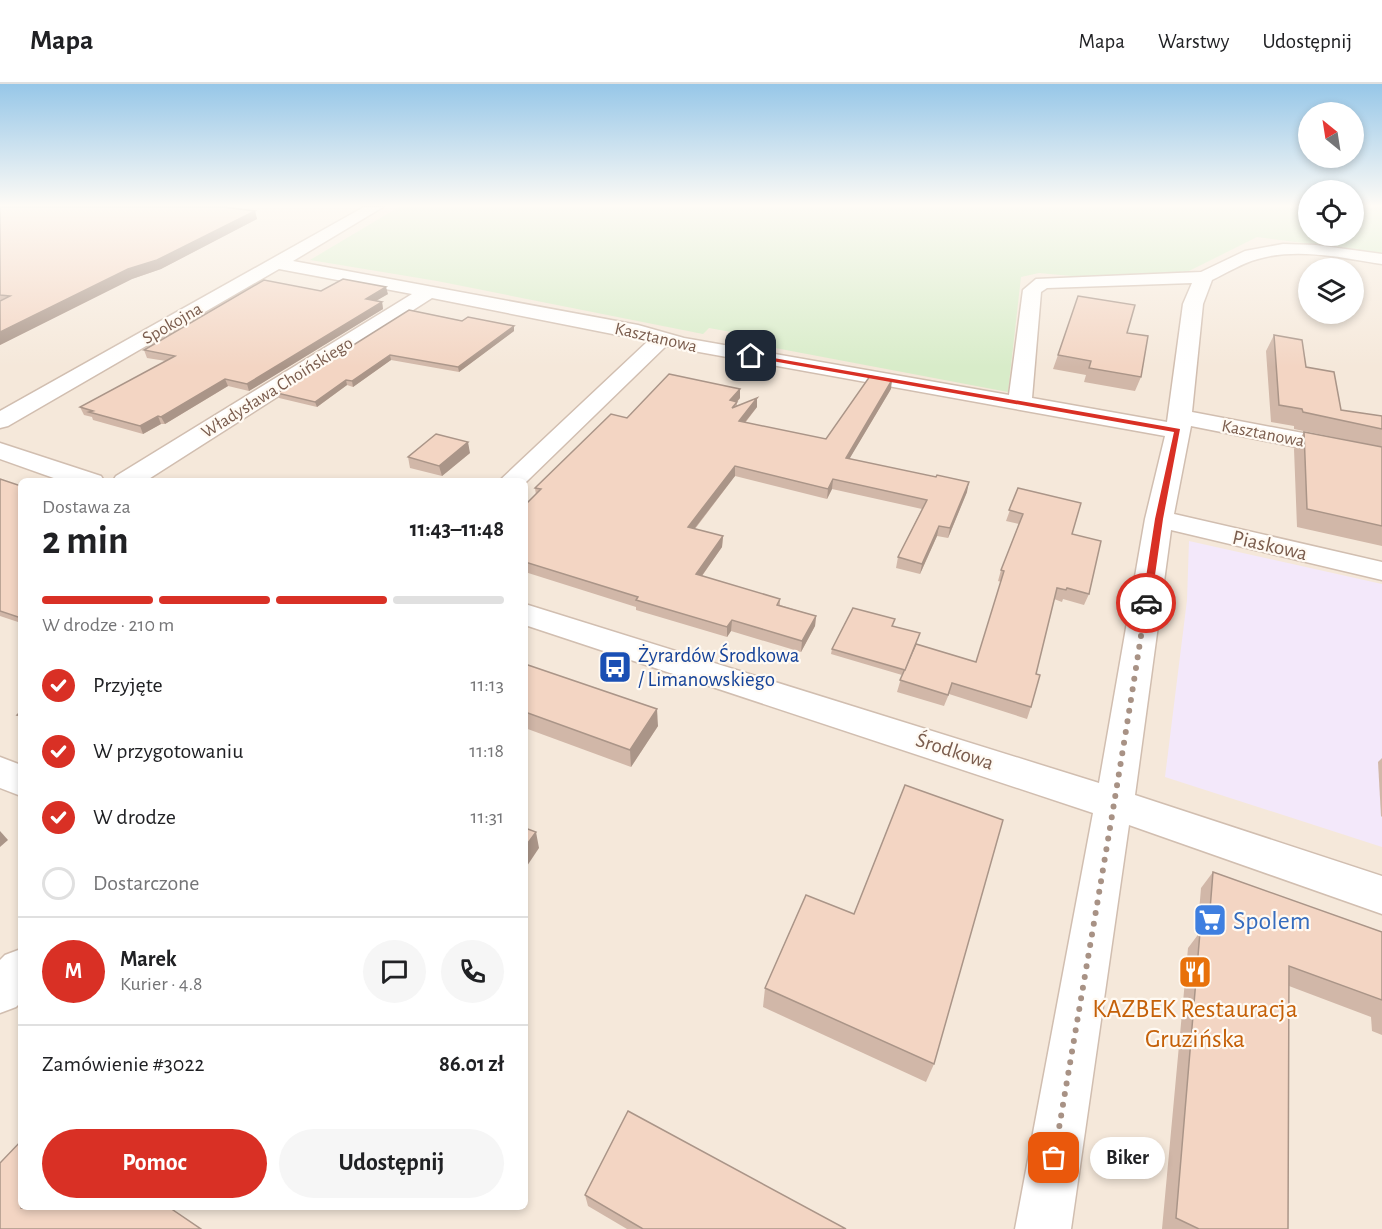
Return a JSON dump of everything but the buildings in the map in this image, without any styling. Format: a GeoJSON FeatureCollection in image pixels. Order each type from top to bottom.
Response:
{"type":"FeatureCollection","features":[{"type":"Feature","properties":{"kind":"street","name":"Spokojna"},"geometry":{"type":"LineString","coordinates":[[0,421],[281,260]]}},
{"type":"Feature","properties":{"kind":"street"},"geometry":{"type":"LineString","coordinates":[[1020,403],[1032,290],[1043,283],[1064,282],[1192,294],[1242,260]]}},
{"type":"Feature","properties":{"kind":"street","name":"Kasztanowa"},"geometry":{"type":"LineString","coordinates":[[276,263],[638,331],[661,339],[1020,403],[1179,424],[1382,456]]}},
{"type":"Feature","properties":{"kind":"street"},"geometry":{"type":"LineString","coordinates":[[1064,282],[1156,297]]}},
{"type":"Feature","properties":{"kind":"street","name":"Władysława Choińskiego"},"geometry":{"type":"LineString","coordinates":[[131,478],[429,292]]}},
{"type":"Feature","properties":{"kind":"street"},"geometry":{"type":"LineString","coordinates":[[1043,1229],[1113,804],[1122,763],[1159,519],[1179,424],[1192,294]]}},
{"type":"Feature","properties":{"kind":"street"},"geometry":{"type":"LineString","coordinates":[[515,478],[661,339]]}},
{"type":"Feature","properties":{"kind":"street"},"geometry":{"type":"LineString","coordinates":[[0,451],[80,478]]}},
{"type":"Feature","properties":{"kind":"street","name":"Piaskowa"},"geometry":{"type":"LineString","coordinates":[[1159,519],[1382,571]]}},
{"type":"Feature","properties":{"kind":"street","name":"Środkowa"},"geometry":{"type":"LineString","coordinates":[[528,615],[758,687],[1382,895]]}},
{"type":"Feature","properties":{"kind":"street"},"geometry":{"type":"LineString","coordinates":[[0,772],[18,780]]}},
{"type":"Feature","properties":{"kind":"street"},"geometry":{"type":"LineString","coordinates":[[0,991],[18,972]]}},
{"type":"Feature","properties":{"kind":"shaded area"},"geometry":{"type":"Polygon","coordinates":[[[0,260],[1298,260],[1298,324],[1364,324],[1364,260],[1382,260],[1382,1229],[0,1229],[0,260]]]}},
{"type":"Feature","properties":{"kind":"shaded area"},"geometry":{"type":"Polygon","coordinates":[[[1189,541],[1382,584],[1382,847],[1165,777],[1187,600],[1189,541]]]}},
{"type":"Feature","properties":{"kind":"green space"},"geometry":{"type":"Polygon","coordinates":[[[313,260],[1210,260],[1187,272],[1082,277],[1039,273],[1021,277],[1008,392],[743,342],[748,335],[709,328],[703,334],[437,281],[313,260]]]}},
{"type":"Feature","properties":{"kind":"way so far"},"geometry":{"type":"LineString","coordinates":[[1054,1158],[1105,848],[1122,763],[1146,603]]}},
{"type":"Feature","properties":{"kind":"place","name":"Żyrardów Środkowa / Limanowskiego"},"geometry":{"type":"Point","coordinates":[615,667]}},
{"type":"Feature","properties":{"kind":"place","name":"Spolem"},"geometry":{"type":"Point","coordinates":[1210,920]}},
{"type":"Feature","properties":{"kind":"place","name":"KAZBEK Restauracja Gruzińska"},"geometry":{"type":"Point","coordinates":[1195,972]}},
{"type":"Feature","properties":{"kind":"place","name":"Biker"},"geometry":{"type":"Point","coordinates":[1054,1158]}},
{"type":"Feature","properties":{"kind":"route"},"geometry":{"type":"LineString","coordinates":[[751,356],[1178,431],[1159,519],[1146,603]]}}]}
